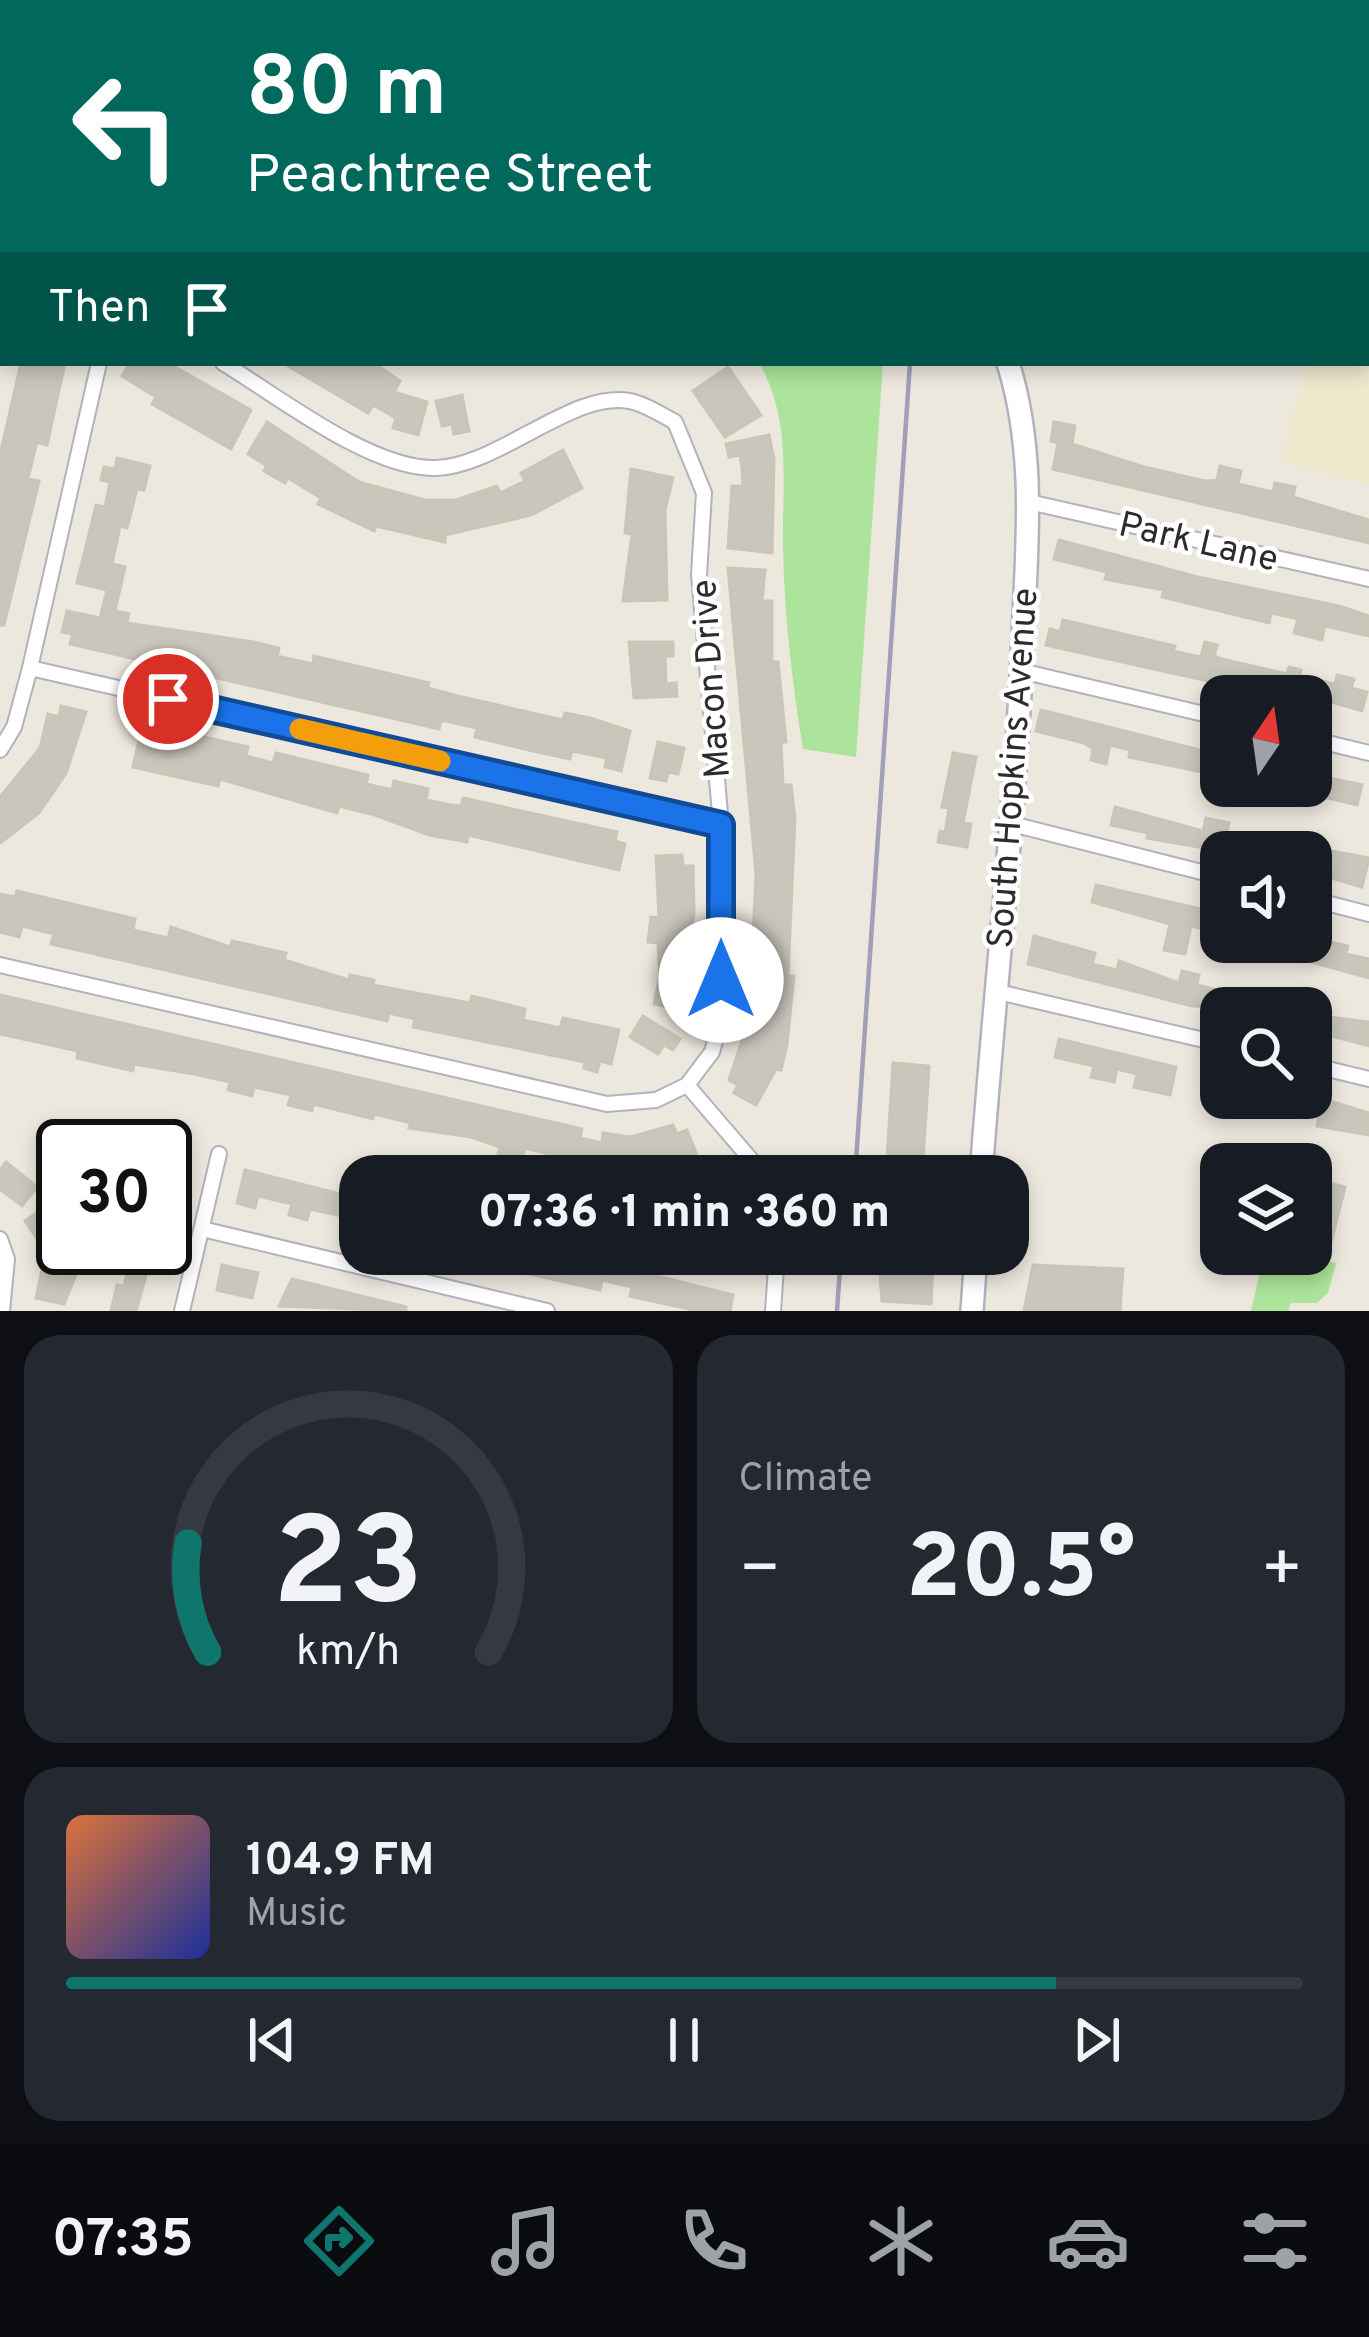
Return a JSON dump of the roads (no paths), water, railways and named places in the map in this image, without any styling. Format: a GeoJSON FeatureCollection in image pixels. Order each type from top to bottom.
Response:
{"type":"FeatureCollection","features":[{"type":"Feature","properties":{"kind":"street"},"geometry":{"type":"LineString","coordinates":[[0,750],[14,727],[30,668],[98,366]]}},
{"type":"Feature","properties":{"kind":"street","name":"Macon Drive"},"geometry":{"type":"LineString","coordinates":[[228,366],[370,452],[434,469],[495,454],[580,408],[630,401],[675,422],[704,493],[700,575],[721,825],[721,1019],[712,1052],[687,1085]]}},
{"type":"Feature","properties":{"kind":"street","name":"South Hopkins Avenue"},"geometry":{"type":"LineString","coordinates":[[982,1155],[1012,824],[1029,502],[1025,417],[1009,366]]}},
{"type":"Feature","properties":{"kind":"street","name":"Park Lane"},"geometry":{"type":"LineString","coordinates":[[1029,502],[1369,578]]}},
{"type":"Feature","properties":{"kind":"street"},"geometry":{"type":"LineString","coordinates":[[30,668],[721,825]]}},
{"type":"Feature","properties":{"kind":"street"},"geometry":{"type":"LineString","coordinates":[[1021,671],[1200,713]]}},
{"type":"Feature","properties":{"kind":"street"},"geometry":{"type":"LineString","coordinates":[[1332,744],[1369,753]]}},
{"type":"Feature","properties":{"kind":"street"},"geometry":{"type":"LineString","coordinates":[[1012,824],[1200,872]]}},
{"type":"Feature","properties":{"kind":"street"},"geometry":{"type":"LineString","coordinates":[[1332,904],[1369,914]]}},
{"type":"Feature","properties":{"kind":"street"},"geometry":{"type":"LineString","coordinates":[[0,965],[607,1104],[656,1100],[687,1085],[747,1155]]}},
{"type":"Feature","properties":{"kind":"street"},"geometry":{"type":"LineString","coordinates":[[994,991],[1200,1039]]}},
{"type":"Feature","properties":{"kind":"street"},"geometry":{"type":"LineString","coordinates":[[1332,1070],[1369,1078]]}},
{"type":"Feature","properties":{"kind":"street"},"geometry":{"type":"LineString","coordinates":[[182,1311],[219,1154]]}},
{"type":"Feature","properties":{"kind":"street"},"geometry":{"type":"LineString","coordinates":[[202,1228],[547,1311]]}},
{"type":"Feature","properties":{"kind":"street"},"geometry":{"type":"LineString","coordinates":[[0,1238],[7,1259],[2,1311]]}},
{"type":"Feature","properties":{"kind":"street"},"geometry":{"type":"LineString","coordinates":[[773,1311],[776,1275]]}},
{"type":"Feature","properties":{"kind":"street"},"geometry":{"type":"LineString","coordinates":[[972,1311],[975,1275]]}},
{"type":"Feature","properties":{"kind":"railway"},"geometry":{"type":"LineString","coordinates":[[856,1155],[910,366]]}},
{"type":"Feature","properties":{"kind":"railway"},"geometry":{"type":"LineString","coordinates":[[837,1311],[840,1275]]}}]}
